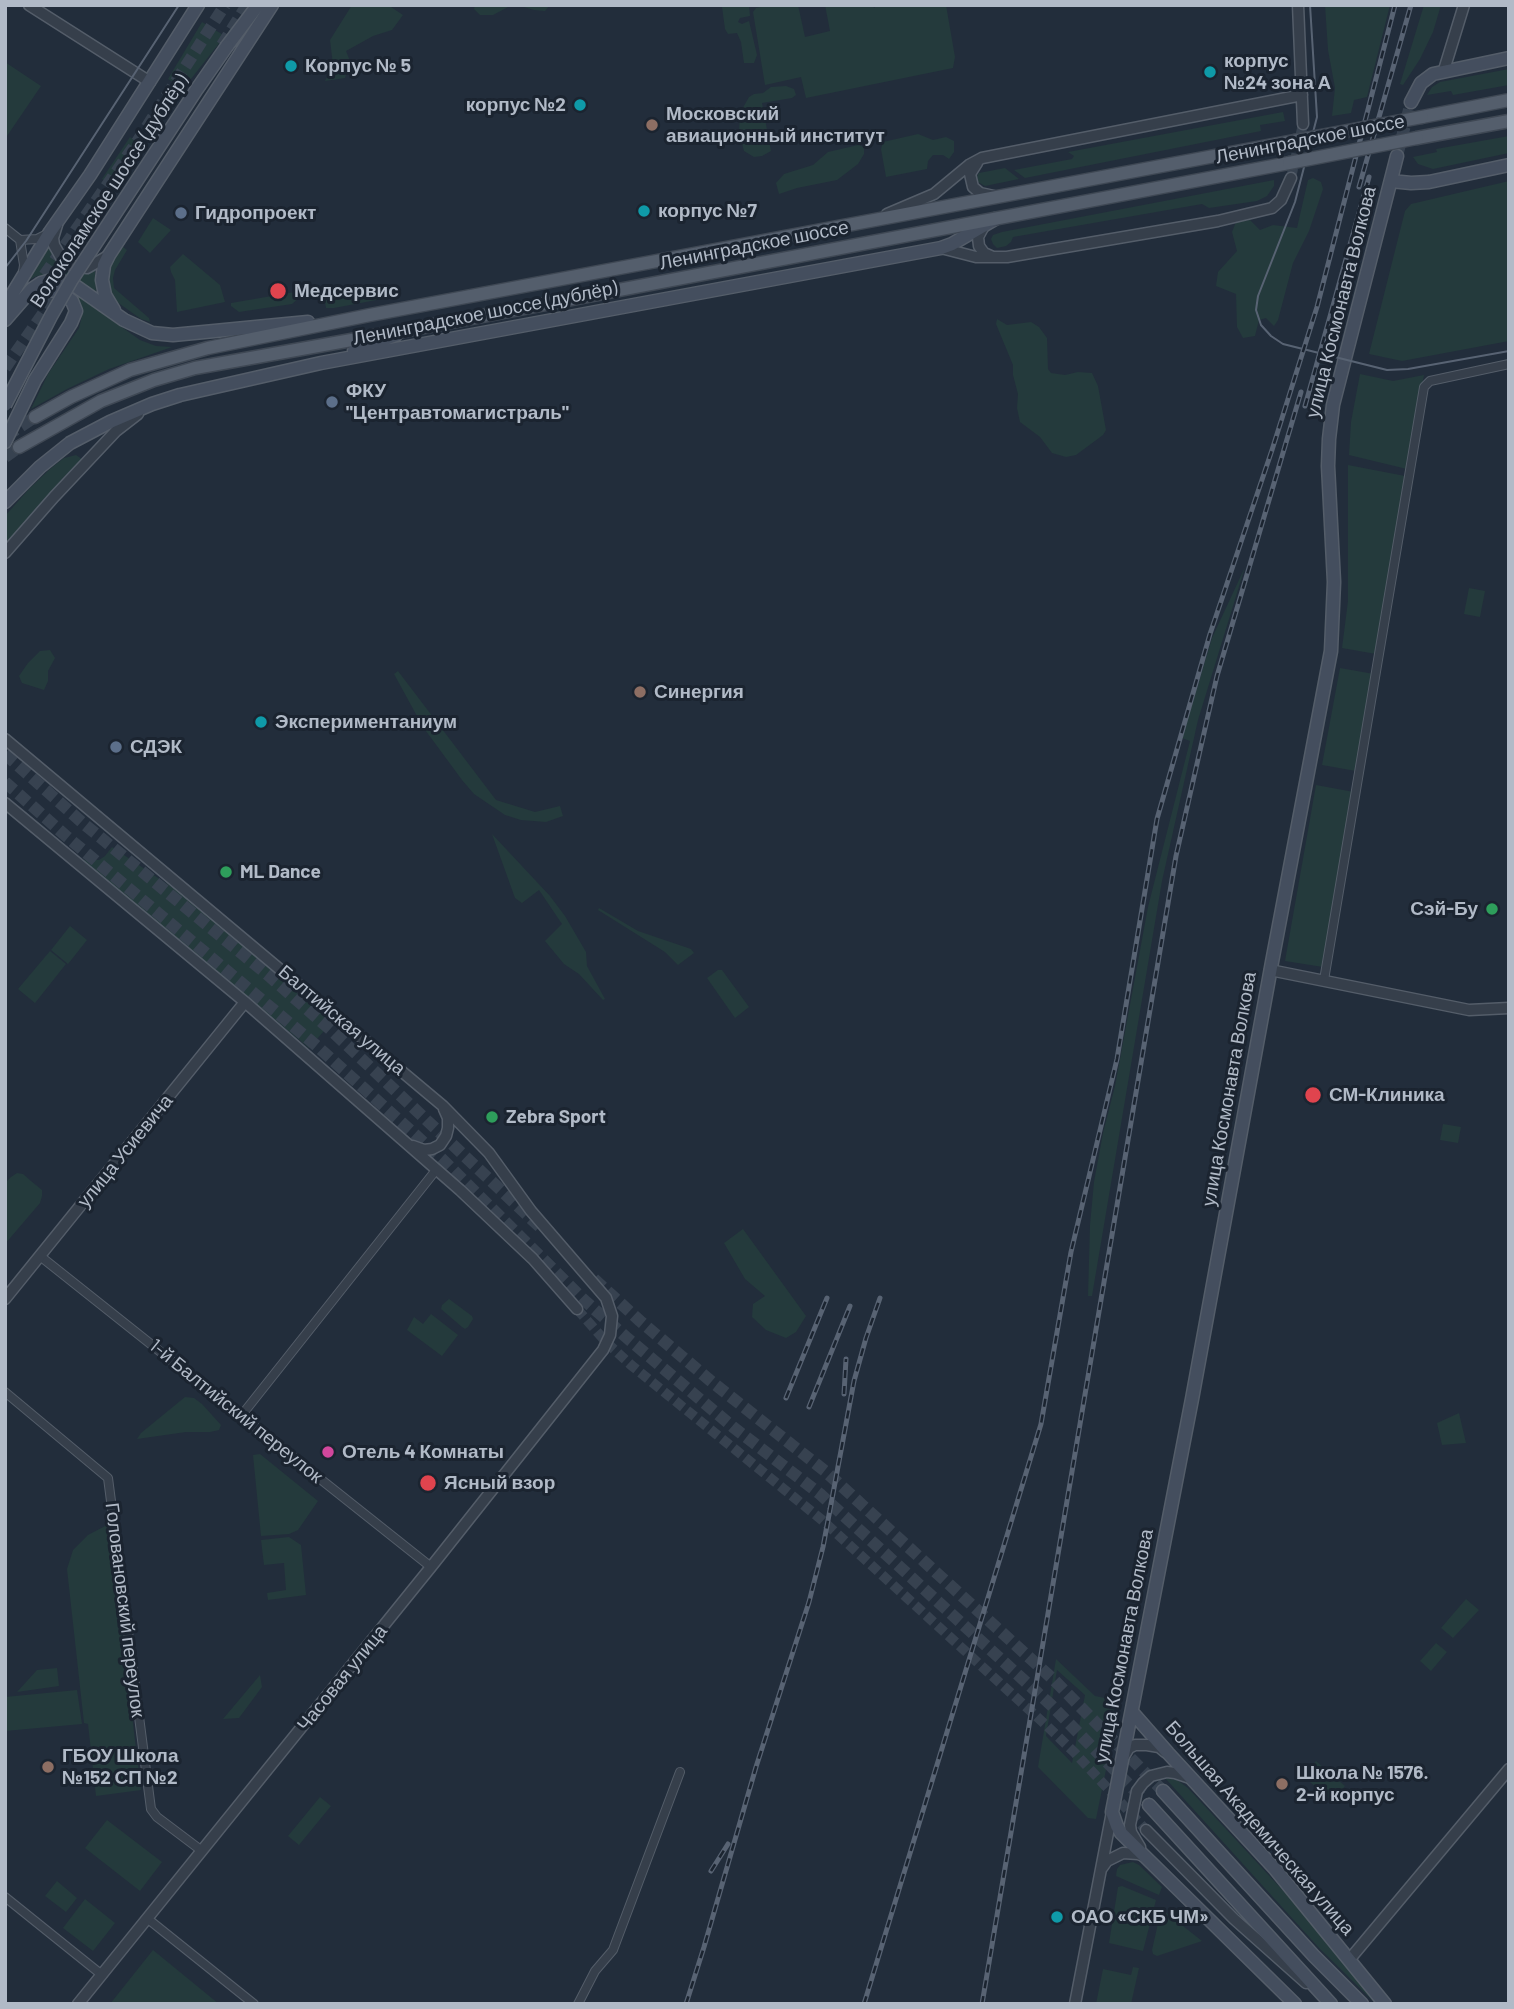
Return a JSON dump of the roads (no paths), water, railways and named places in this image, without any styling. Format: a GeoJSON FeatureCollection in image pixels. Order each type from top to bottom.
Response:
{"type":"FeatureCollection","features":[{"type":"Feature","properties":{"kind":"main road","name":"Волоколамское шоссе (дублёр)"},"geometry":{"type":"LineString","coordinates":[[5,306],[198,5]]}},
{"type":"Feature","properties":{"kind":"main road","name":"Волоколамское шоссе (дублёр)"},"geometry":{"type":"LineString","coordinates":[[5,405],[71,281],[197,89],[258,5]]}},
{"type":"Feature","properties":{"kind":"main road"},"geometry":{"type":"LineString","coordinates":[[118,316],[103,288],[103,272],[109,255],[272,5]]}},
{"type":"Feature","properties":{"kind":"main road"},"geometry":{"type":"LineString","coordinates":[[1411,102],[1421,83],[1433,74],[1509,58]]}},
{"type":"Feature","properties":{"kind":"main road","name":"Ленинградское шоссе"},"geometry":{"type":"LineString","coordinates":[[35,417],[94,386],[159,360],[191,351],[1509,100]]}},
{"type":"Feature","properties":{"kind":"main road","name":"Ленинградское шоссе"},"geometry":{"type":"LineString","coordinates":[[19,447],[101,401],[164,376],[211,365],[1509,121]]}},
{"type":"Feature","properties":{"kind":"main road","name":"улица Космонавта Волкова"},"geometry":{"type":"LineString","coordinates":[[1112,1812],[1331,651],[1334,582],[1328,466],[1332,411],[1397,156]]}},
{"type":"Feature","properties":{"kind":"main road"},"geometry":{"type":"LineString","coordinates":[[1391,181],[1429,182],[1509,165]]}},
{"type":"Feature","properties":{"kind":"main road","name":"Ленинградское шоссе (дублёр)"},"geometry":{"type":"LineString","coordinates":[[5,502],[40,467],[70,443],[92,430],[152,404],[201,390],[321,363],[941,248],[996,219]]}},
{"type":"Feature","properties":{"kind":"main road"},"geometry":{"type":"LineString","coordinates":[[5,320],[25,296],[41,283],[55,279],[75,285],[118,316],[152,333],[173,335],[285,326],[370,315]]}},
{"type":"Feature","properties":{"kind":"main road"},"geometry":{"type":"LineString","coordinates":[[5,442],[35,380],[76,311],[72,301],[58,291],[42,290],[25,296]]}},
{"type":"Feature","properties":{"kind":"main road"},"geometry":{"type":"LineString","coordinates":[[321,363],[413,329]]}},
{"type":"Feature","properties":{"kind":"main road","name":"Большая Академическая улица"},"geometry":{"type":"LineString","coordinates":[[1132,1712],[1285,1881],[1385,2004]]}},
{"type":"Feature","properties":{"kind":"main road"},"geometry":{"type":"LineString","coordinates":[[1163,1791],[1314,1956],[1362,2004]]}},
{"type":"Feature","properties":{"kind":"main road"},"geometry":{"type":"LineString","coordinates":[[1149,1805],[1331,2004]]}},
{"type":"Feature","properties":{"kind":"main road"},"geometry":{"type":"LineString","coordinates":[[1112,1812],[1121,1833],[1295,2004]]}},
{"type":"Feature","properties":{"kind":"street"},"geometry":{"type":"LineString","coordinates":[[29,5],[149,82]]}},
{"type":"Feature","properties":{"kind":"street"},"geometry":{"type":"LineString","coordinates":[[1298,5],[1303,124]]}},
{"type":"Feature","properties":{"kind":"street"},"geometry":{"type":"LineString","coordinates":[[1444,70],[1465,5]]}},
{"type":"Feature","properties":{"kind":"street"},"geometry":{"type":"LineString","coordinates":[[861,224],[934,194],[969,165],[982,158],[1302,95]]}},
{"type":"Feature","properties":{"kind":"street"},"geometry":{"type":"LineString","coordinates":[[982,158],[970,174],[971,183],[980,193],[1002,197]]}},
{"type":"Feature","properties":{"kind":"street"},"geometry":{"type":"LineString","coordinates":[[941,248],[976,257],[999,257],[1267,211],[1281,200],[1291,178]]}},
{"type":"Feature","properties":{"kind":"street"},"geometry":{"type":"LineString","coordinates":[[60,219],[54,230],[54,245],[68,264],[87,268],[109,255]]}},
{"type":"Feature","properties":{"kind":"street"},"geometry":{"type":"LineString","coordinates":[[984,226],[978,237],[981,250],[988,255],[999,257]]}},
{"type":"Feature","properties":{"kind":"street"},"geometry":{"type":"LineString","coordinates":[[5,229],[20,240],[37,239],[50,232]]}},
{"type":"Feature","properties":{"kind":"street"},"geometry":{"type":"LineString","coordinates":[[20,240],[24,265],[22,276]]}},
{"type":"Feature","properties":{"kind":"street"},"geometry":{"type":"LineString","coordinates":[[1324,980],[1424,387],[1430,381],[1509,364]]}},
{"type":"Feature","properties":{"kind":"street"},"geometry":{"type":"LineString","coordinates":[[5,553],[116,431],[152,404]]}},
{"type":"Feature","properties":{"kind":"street","name":"Балтийская улица"},"geometry":{"type":"LineString","coordinates":[[5,739],[443,1106],[489,1153],[531,1211],[606,1298],[612,1316],[610,1335],[603,1350]]}},
{"type":"Feature","properties":{"kind":"street"},"geometry":{"type":"LineString","coordinates":[[5,803],[245,1002],[406,1143],[533,1259],[577,1309]]}},
{"type":"Feature","properties":{"kind":"street"},"geometry":{"type":"LineString","coordinates":[[1270,971],[1469,1010],[1509,1008]]}},
{"type":"Feature","properties":{"kind":"street","name":"улица Усиевича"},"geometry":{"type":"LineString","coordinates":[[5,1299],[245,1002]]}},
{"type":"Feature","properties":{"kind":"street"},"geometry":{"type":"LineString","coordinates":[[406,1143],[424,1150],[440,1145],[448,1128],[448,1118],[443,1106]]}},
{"type":"Feature","properties":{"kind":"street"},"geometry":{"type":"LineString","coordinates":[[241,1416],[436,1170]]}},
{"type":"Feature","properties":{"kind":"street","name":"1-й Балтийский переулок"},"geometry":{"type":"LineString","coordinates":[[40,1256],[431,1567]]}},
{"type":"Feature","properties":{"kind":"street","name":"Часовая улица"},"geometry":{"type":"LineString","coordinates":[[78,2004],[603,1350]]}},
{"type":"Feature","properties":{"kind":"street","name":"Головановский переулок"},"geometry":{"type":"LineString","coordinates":[[5,1392],[108,1478],[151,1809],[157,1817],[202,1851]]}},
{"type":"Feature","properties":{"kind":"street"},"geometry":{"type":"LineString","coordinates":[[1122,1761],[1129,1748],[1135,1745],[1159,1747],[1168,1753]]}},
{"type":"Feature","properties":{"kind":"street"},"geometry":{"type":"LineString","coordinates":[[1349,1959],[1509,1769]]}},
{"type":"Feature","properties":{"kind":"street"},"geometry":{"type":"LineString","coordinates":[[579,2004],[595,1970],[613,1950],[680,1772]]}},
{"type":"Feature","properties":{"kind":"street"},"geometry":{"type":"LineString","coordinates":[[1148,1858],[1131,1832],[1130,1820],[1137,1791],[1151,1776],[1158,1773],[1175,1773],[1195,1782]]}},
{"type":"Feature","properties":{"kind":"street","name":"улица Космонавта Волкова"},"geometry":{"type":"LineString","coordinates":[[1075,2004],[1112,1812]]}},
{"type":"Feature","properties":{"kind":"street"},"geometry":{"type":"LineString","coordinates":[[1146,1830],[1234,1919],[1331,2004]]}},
{"type":"Feature","properties":{"kind":"street"},"geometry":{"type":"LineString","coordinates":[[1101,1868],[1107,1861],[1123,1853],[1148,1858]]}},
{"type":"Feature","properties":{"kind":"street"},"geometry":{"type":"LineString","coordinates":[[5,1897],[102,1975]]}},
{"type":"Feature","properties":{"kind":"street"},"geometry":{"type":"LineString","coordinates":[[148,1919],[254,2004]]}},
{"type":"Feature","properties":{"kind":"tunnel"},"geometry":{"type":"LineString","coordinates":[[34,290],[137,142],[225,5]]}},
{"type":"Feature","properties":{"kind":"tunnel"},"geometry":{"type":"LineString","coordinates":[[222,45],[247,5]]}},
{"type":"Feature","properties":{"kind":"tunnel"},"geometry":{"type":"LineString","coordinates":[[1397,156],[1411,102]]}},
{"type":"Feature","properties":{"kind":"tunnel"},"geometry":{"type":"LineString","coordinates":[[1291,178],[1303,124]]}},
{"type":"Feature","properties":{"kind":"tunnel"},"geometry":{"type":"LineString","coordinates":[[5,368],[63,285]]}},
{"type":"Feature","properties":{"kind":"tunnel"},"geometry":{"type":"LineString","coordinates":[[6,436],[35,417]]}},
{"type":"Feature","properties":{"kind":"tunnel"},"geometry":{"type":"LineString","coordinates":[[5,457],[19,447]]}},
{"type":"Feature","properties":{"kind":"tunnel"},"geometry":{"type":"LineString","coordinates":[[5,754],[84,824],[332,1031],[541,1228]]}},
{"type":"Feature","properties":{"kind":"tunnel"},"geometry":{"type":"LineString","coordinates":[[5,782],[318,1047],[442,1159],[584,1300],[626,1337],[733,1427],[820,1494],[1051,1705],[1149,1805]]}},
{"type":"Feature","properties":{"kind":"tunnel"},"geometry":{"type":"LineString","coordinates":[[594,1279],[712,1382],[825,1471],[1055,1681],[1163,1791]]}},
{"type":"Feature","properties":{"kind":"tunnel"},"geometry":{"type":"LineString","coordinates":[[577,1309],[631,1365],[822,1520],[1047,1726],[1146,1830]]}},
{"type":"Feature","properties":{"kind":"tram line"},"geometry":{"type":"LineString","coordinates":[[5,268],[26,241],[179,5]]}},
{"type":"Feature","properties":{"kind":"tram line"},"geometry":{"type":"LineString","coordinates":[[1310,5],[1317,117],[1295,202],[1258,296],[1256,310],[1261,325],[1283,344],[1387,370],[1408,369],[1509,351]]}},
{"type":"Feature","properties":{"kind":"railway"},"geometry":{"type":"LineString","coordinates":[[864,2004],[1041,1424],[1071,1252],[1117,1059],[1157,819],[1210,634],[1317,307],[1395,5]]}},
{"type":"Feature","properties":{"kind":"railway"},"geometry":{"type":"LineString","coordinates":[[1359,187],[1411,5]]}},
{"type":"Feature","properties":{"kind":"railway"},"geometry":{"type":"LineString","coordinates":[[1305,406],[1369,177]]}},
{"type":"Feature","properties":{"kind":"railway"},"geometry":{"type":"LineString","coordinates":[[982,2004],[1176,856],[1217,676],[1301,392]]}},
{"type":"Feature","properties":{"kind":"railway"},"geometry":{"type":"LineString","coordinates":[[786,1398],[827,1298]]}},
{"type":"Feature","properties":{"kind":"railway"},"geometry":{"type":"LineString","coordinates":[[686,2004],[756,1767],[809,1602],[823,1547],[854,1381],[880,1298]]}},
{"type":"Feature","properties":{"kind":"railway"},"geometry":{"type":"LineString","coordinates":[[809,1407],[850,1306]]}},
{"type":"Feature","properties":{"kind":"railway"},"geometry":{"type":"LineString","coordinates":[[844,1394],[846,1359]]}},
{"type":"Feature","properties":{"kind":"railway"},"geometry":{"type":"LineString","coordinates":[[711,1871],[728,1844]]}},
{"type":"Feature","properties":{"kind":"place","name":"Корпус № 5"},"geometry":{"type":"Point","coordinates":[291,66]}},
{"type":"Feature","properties":{"kind":"place","name":"корпус №24 зона А"},"geometry":{"type":"Point","coordinates":[1210,72]}},
{"type":"Feature","properties":{"kind":"place","name":"корпус №2"},"geometry":{"type":"Point","coordinates":[580,105]}},
{"type":"Feature","properties":{"kind":"place","name":"Московский авиационный институт"},"geometry":{"type":"Point","coordinates":[652,125]}},
{"type":"Feature","properties":{"kind":"place","name":"корпус №7"},"geometry":{"type":"Point","coordinates":[644,211]}},
{"type":"Feature","properties":{"kind":"place","name":"Гидропроект"},"geometry":{"type":"Point","coordinates":[181,213]}},
{"type":"Feature","properties":{"kind":"place","name":"Медсервис"},"geometry":{"type":"Point","coordinates":[278,291]}},
{"type":"Feature","properties":{"kind":"place","name":"ФКУ \"Центравтомагистраль\""},"geometry":{"type":"Point","coordinates":[332,402]}},
{"type":"Feature","properties":{"kind":"place","name":"Синергия"},"geometry":{"type":"Point","coordinates":[640,692]}},
{"type":"Feature","properties":{"kind":"place","name":"Экспериментаниум"},"geometry":{"type":"Point","coordinates":[261,722]}},
{"type":"Feature","properties":{"kind":"place","name":"СДЭК"},"geometry":{"type":"Point","coordinates":[116,747]}},
{"type":"Feature","properties":{"kind":"place","name":"ML Dance"},"geometry":{"type":"Point","coordinates":[226,872]}},
{"type":"Feature","properties":{"kind":"place","name":"Сэй-Бу"},"geometry":{"type":"Point","coordinates":[1492,909]}},
{"type":"Feature","properties":{"kind":"place","name":"СМ-Клиника"},"geometry":{"type":"Point","coordinates":[1313,1095]}},
{"type":"Feature","properties":{"kind":"place","name":"Zebra Sport"},"geometry":{"type":"Point","coordinates":[492,1117]}},
{"type":"Feature","properties":{"kind":"place","name":"Отель 4 Комнаты"},"geometry":{"type":"Point","coordinates":[328,1452]}},
{"type":"Feature","properties":{"kind":"place","name":"Ясный взор"},"geometry":{"type":"Point","coordinates":[428,1483]}},
{"type":"Feature","properties":{"kind":"place","name":"ГБОУ Школа №152 СП №2"},"geometry":{"type":"Point","coordinates":[48,1767]}},
{"type":"Feature","properties":{"kind":"place","name":"Школа № 1576. 2-й корпус"},"geometry":{"type":"Point","coordinates":[1282,1784]}},
{"type":"Feature","properties":{"kind":"place","name":"ОАО «СКБ ЧМ»"},"geometry":{"type":"Point","coordinates":[1057,1917]}}]}
